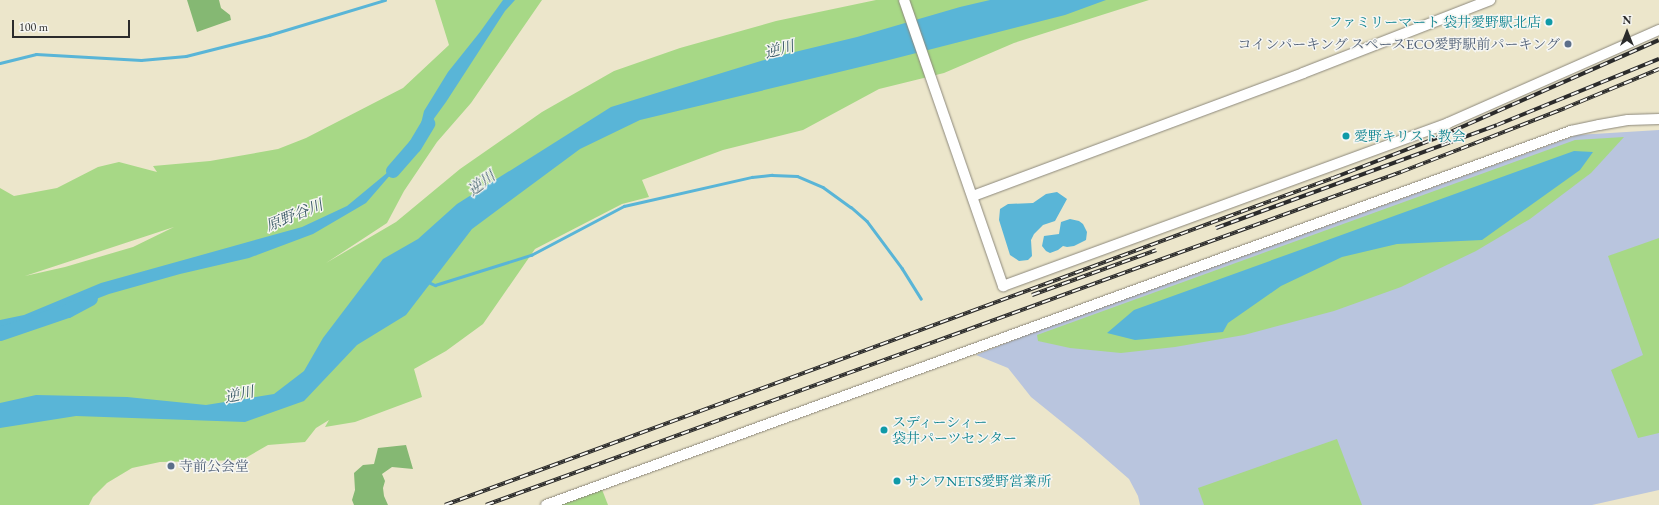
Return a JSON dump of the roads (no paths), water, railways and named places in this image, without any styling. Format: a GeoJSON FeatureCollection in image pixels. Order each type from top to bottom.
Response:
{"type":"FeatureCollection","features":[{"type":"Feature","properties":{"kind":"street"},"geometry":{"type":"LineString","coordinates":[[904,0],[1003,286],[1448,123],[1659,30]]}},
{"type":"Feature","properties":{"kind":"street"},"geometry":{"type":"LineString","coordinates":[[972,196],[1303,73],[1490,0]]}},
{"type":"Feature","properties":{"kind":"street"},"geometry":{"type":"LineString","coordinates":[[546,505],[1571,132],[1598,124],[1628,120],[1659,119]]}},
{"type":"Feature","properties":{"kind":"water"},"geometry":{"type":"Polygon","coordinates":[[[503,0],[515,0],[505,11],[446,102],[409,153],[419,132],[424,111],[448,72],[503,0]]]}},
{"type":"Feature","properties":{"kind":"water"},"geometry":{"type":"Polygon","coordinates":[[[990,0],[1106,0],[1065,15],[885,61],[640,120],[580,149],[472,229],[406,315],[357,345],[304,401],[245,422],[76,416],[0,428],[0,403],[36,395],[127,397],[206,405],[274,394],[304,371],[323,338],[383,259],[418,239],[457,204],[611,107],[774,57],[857,37],[960,7],[990,0]]]}},
{"type":"Feature","properties":{"kind":"water"},"geometry":{"type":"Polygon","coordinates":[[[1574,151],[1593,152],[1580,170],[1482,240],[1397,244],[1342,257],[1281,286],[1228,323],[1223,332],[1135,340],[1107,333],[1134,310],[1574,151]]]}},
{"type":"Feature","properties":{"kind":"water"},"geometry":{"type":"Polygon","coordinates":[[[405,158],[366,203],[313,234],[249,258],[180,274],[109,294],[0,336],[0,320],[24,315],[101,283],[302,227],[347,206],[405,158]]]}},
{"type":"Feature","properties":{"kind":"water"},"geometry":{"type":"Polygon","coordinates":[[[1057,192],[1067,199],[1055,221],[1043,225],[1034,234],[1031,240],[1032,256],[1028,260],[1019,261],[1010,255],[999,220],[1000,209],[1008,204],[1033,203],[1046,194],[1057,192]]]}},
{"type":"Feature","properties":{"kind":"water"},"geometry":{"type":"Polygon","coordinates":[[[1070,219],[1079,221],[1083,224],[1087,232],[1086,240],[1074,246],[1063,246],[1050,253],[1046,251],[1042,246],[1044,236],[1059,234],[1061,222],[1070,219]]]}},
{"type":"Feature","properties":{"kind":"waterway"},"geometry":{"type":"LineString","coordinates":[[0,63],[36,54],[141,60],[186,56],[269,35],[385,0]]}},
{"type":"Feature","properties":{"kind":"waterway","name":"原野谷川"},"geometry":{"type":"LineString","coordinates":[[393,171],[415,146],[428,124]]}},
{"type":"Feature","properties":{"kind":"waterway"},"geometry":{"type":"LineString","coordinates":[[428,282],[435,285],[531,255],[624,206],[752,177],[772,175],[797,176],[823,187],[851,207],[867,221],[902,268],[921,298]]}},
{"type":"Feature","properties":{"kind":"waterway","name":"原野谷川"},"geometry":{"type":"LineString","coordinates":[[0,334],[68,311],[91,299]]}},
{"type":"Feature","properties":{"kind":"railway"},"geometry":{"type":"LineString","coordinates":[[445,505],[1333,178],[1439,137],[1659,40]]}},
{"type":"Feature","properties":{"kind":"railway"},"geometry":{"type":"LineString","coordinates":[[1216,228],[1497,125],[1659,59]]}},
{"type":"Feature","properties":{"kind":"railway"},"geometry":{"type":"LineString","coordinates":[[486,505],[1401,172],[1565,108],[1659,69]]}},
{"type":"Feature","properties":{"kind":"railway"},"geometry":{"type":"LineString","coordinates":[[1032,295],[1156,250]]}},
{"type":"Feature","properties":{"kind":"place","name":"ファミリーマート 袋井愛野駅北店"},"geometry":{"type":"Point","coordinates":[1549,22]}},
{"type":"Feature","properties":{"kind":"place","name":"コインパーキング スペースECO愛野駅前パーキング"},"geometry":{"type":"Point","coordinates":[1568,44]}},
{"type":"Feature","properties":{"kind":"place","name":"愛野キリスト教会"},"geometry":{"type":"Point","coordinates":[1346,136]}},
{"type":"Feature","properties":{"kind":"place","name":"スディーシィー 袋井パーツセンター"},"geometry":{"type":"Point","coordinates":[884,430]}},
{"type":"Feature","properties":{"kind":"place","name":"寺前公会堂"},"geometry":{"type":"Point","coordinates":[171,466]}},
{"type":"Feature","properties":{"kind":"place","name":"サンワNETS愛野営業所"},"geometry":{"type":"Point","coordinates":[897,481]}},
{"type":"Feature","properties":{"kind":"water label","name":"逆川"},"geometry":{"type":"Point","coordinates":[779,49]}},
{"type":"Feature","properties":{"kind":"water label","name":"逆川"},"geometry":{"type":"Point","coordinates":[481,183]}},
{"type":"Feature","properties":{"kind":"water label","name":"逆川"},"geometry":{"type":"Point","coordinates":[239,394]}}]}
